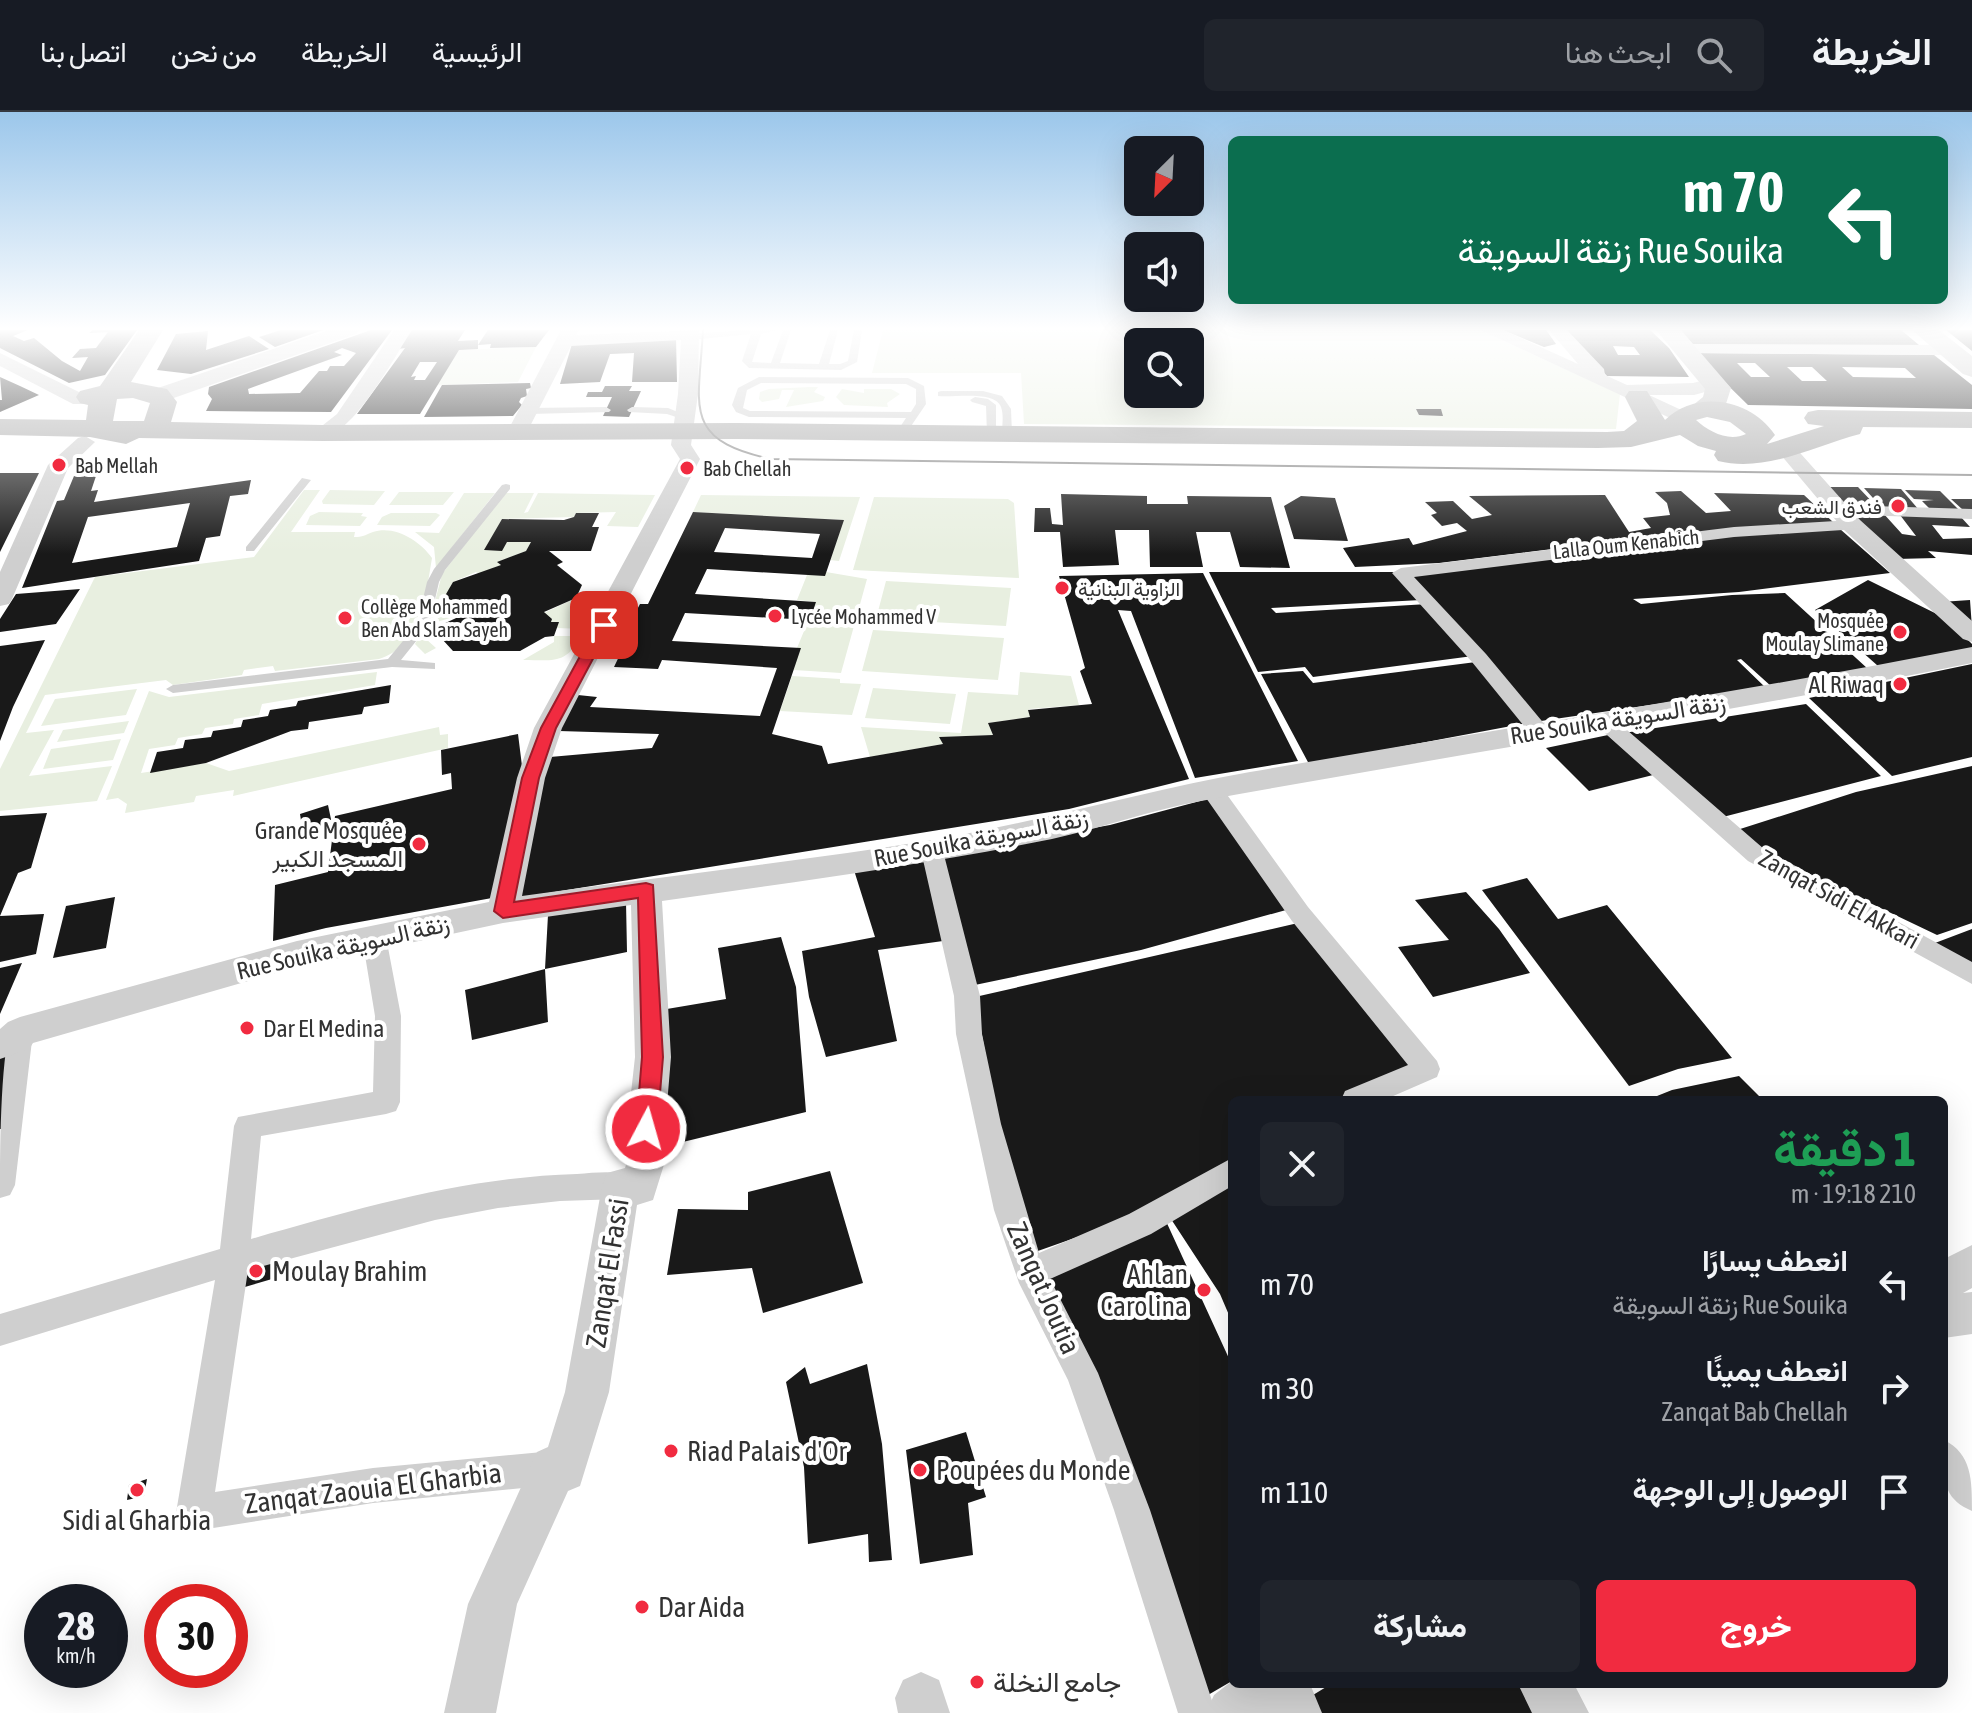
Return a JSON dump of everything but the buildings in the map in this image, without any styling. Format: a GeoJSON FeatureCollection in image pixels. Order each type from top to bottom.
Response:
{"type":"FeatureCollection","features":[{"type":"Feature","properties":{"kind":"main road"},"geometry":{"type":"LineString","coordinates":[[3,432],[69,405]]}},
{"type":"Feature","properties":{"kind":"main road"},"geometry":{"type":"LineString","coordinates":[[92,436],[100,405]]}},
{"type":"Feature","properties":{"kind":"main road"},"geometry":{"type":"LineString","coordinates":[[152,431],[164,412],[164,405]]}},
{"type":"Feature","properties":{"kind":"main road"},"geometry":{"type":"LineString","coordinates":[[1631,439],[1651,420],[1640,405]]}},
{"type":"Feature","properties":{"kind":"main road"},"geometry":{"type":"LineString","coordinates":[[92,436],[152,431],[323,433],[679,414],[907,424],[1000,434],[1631,439],[1664,432],[1698,416],[1712,405]]}},
{"type":"Feature","properties":{"kind":"main road"},"geometry":{"type":"LineString","coordinates":[[3,432],[268,444],[679,414],[788,442],[1514,450],[1741,445],[1790,432],[1850,428],[1972,429]]}},
{"type":"Feature","properties":{"kind":"main road"},"geometry":{"type":"LineString","coordinates":[[1698,416],[1972,420]]}},
{"type":"Feature","properties":{"kind":"main road"},"geometry":{"type":"LineString","coordinates":[[1698,416],[1758,427],[1761,435],[1757,440]]}},
{"type":"Feature","properties":{"kind":"main road"},"geometry":{"type":"LineString","coordinates":[[1698,416],[1692,433],[1725,444]]}},
{"type":"Feature","properties":{"kind":"main road"},"geometry":{"type":"LineString","coordinates":[[1514,450],[1556,454],[1756,455],[1786,449],[1808,439],[1850,428]]}},
{"type":"Feature","properties":{"kind":"street"},"geometry":{"type":"LineString","coordinates":[[323,433],[344,418],[353,405]]}},
{"type":"Feature","properties":{"kind":"street"},"geometry":{"type":"LineString","coordinates":[[522,423],[531,405]]}},
{"type":"Feature","properties":{"kind":"street"},"geometry":{"type":"LineString","coordinates":[[503,911],[531,778],[548,728],[689,465],[679,414],[680,405]]}},
{"type":"Feature","properties":{"kind":"street"},"geometry":{"type":"LineString","coordinates":[[1665,405],[1698,416]]}},
{"type":"Feature","properties":{"kind":"street"},"geometry":{"type":"LineString","coordinates":[[0,599],[9,560],[59,465],[92,436]]}},
{"type":"Feature","properties":{"kind":"street"},"geometry":{"type":"LineString","coordinates":[[1786,449],[1846,517],[1972,634]]}},
{"type":"Feature","properties":{"kind":"street","name":"Lalla Oum Kenabich"},"geometry":{"type":"LineString","coordinates":[[1539,731],[1479,658],[1401,573],[1846,517],[1972,514]]}},
{"type":"Feature","properties":{"kind":"street","name":"Rue Souika زنقة السويقة"},"geometry":{"type":"LineString","coordinates":[[10,1038],[297,954],[503,911],[932,851],[1057,827],[1195,792],[1539,731],[1797,690],[1972,655]]}},
{"type":"Feature","properties":{"kind":"street","name":"Zanqat Sidi El Akkari"},"geometry":{"type":"LineString","coordinates":[[1605,722],[1756,855],[1972,974]]}},
{"type":"Feature","properties":{"kind":"street"},"geometry":{"type":"LineString","coordinates":[[1212,790],[1300,914],[1427,1069],[1364,1096]]}},
{"type":"Feature","properties":{"kind":"street","name":"Zanqat Joutia"},"geometry":{"type":"LineString","coordinates":[[932,851],[967,996],[969,1034],[987,1124],[1030,1272],[1082,1373],[1132,1510],[1197,1713]]}},
{"type":"Feature","properties":{"kind":"street","name":"Zanqat El Fassi"},"geometry":{"type":"LineString","coordinates":[[553,1468],[564,1470],[587,1392],[621,1186],[639,1187],[648,1155],[646,1129],[653,1057],[646,890]]}},
{"type":"Feature","properties":{"kind":"street"},"geometry":{"type":"LineString","coordinates":[[234,1259],[248,1126],[386,1102],[388,1016],[374,937]]}},
{"type":"Feature","properties":{"kind":"street"},"geometry":{"type":"LineString","coordinates":[[0,1185],[10,1038]]}},
{"type":"Feature","properties":{"kind":"street"},"geometry":{"type":"LineString","coordinates":[[1030,1272],[1140,1224],[1228,1173]]}},
{"type":"Feature","properties":{"kind":"street"},"geometry":{"type":"LineString","coordinates":[[0,1330],[374,1220],[516,1190],[568,1185],[621,1186]]}},
{"type":"Feature","properties":{"kind":"street","name":"Zanqat Zaouia El Gharbia"},"geometry":{"type":"LineString","coordinates":[[234,1259],[194,1513],[304,1493],[445,1475],[553,1468]]}},
{"type":"Feature","properties":{"kind":"street"},"geometry":{"type":"LineString","coordinates":[[1948,1280],[1972,1265]]}},
{"type":"Feature","properties":{"kind":"street"},"geometry":{"type":"LineString","coordinates":[[1948,1316],[1972,1313]]}},
{"type":"Feature","properties":{"kind":"street"},"geometry":{"type":"LineString","coordinates":[[1948,1462],[1972,1494]]}},
{"type":"Feature","properties":{"kind":"street"},"geometry":{"type":"LineString","coordinates":[[470,1713],[490,1612],[506,1570],[545,1494],[553,1468]]}},
{"type":"Feature","properties":{"kind":"street"},"geometry":{"type":"LineString","coordinates":[[1232,1713],[1265,1688]]}},
{"type":"Feature","properties":{"kind":"street"},"geometry":{"type":"LineString","coordinates":[[1286,1688],[1296,1713]]}},
{"type":"Feature","properties":{"kind":"street"},"geometry":{"type":"LineString","coordinates":[[1546,1688],[1563,1713]]}},
{"type":"Feature","properties":{"kind":"lane"},"geometry":{"type":"LineString","coordinates":[[737,405],[739,410],[749,414],[907,424],[921,405]]}},
{"type":"Feature","properties":{"kind":"lane"},"geometry":{"type":"LineString","coordinates":[[989,405],[1000,434]]}},
{"type":"Feature","properties":{"kind":"lane"},"geometry":{"type":"LineString","coordinates":[[1000,434],[1005,405]]}},
{"type":"Feature","properties":{"kind":"lane"},"geometry":{"type":"LineString","coordinates":[[522,423],[606,410]]}},
{"type":"Feature","properties":{"kind":"lane"},"geometry":{"type":"LineString","coordinates":[[632,410],[679,414]]}},
{"type":"Feature","properties":{"kind":"lane"},"geometry":{"type":"LineString","coordinates":[[250,549],[306,480]]}},
{"type":"Feature","properties":{"kind":"lane"},"geometry":{"type":"LineString","coordinates":[[392,663],[423,625],[433,582],[440,569],[506,487]]}},
{"type":"Feature","properties":{"kind":"lane"},"geometry":{"type":"LineString","coordinates":[[173,689],[392,663],[430,666]]}},
{"type":"Feature","properties":{"kind":"green space"},"geometry":{"type":"Polygon","coordinates":[[[844,405],[887,405],[888,407],[844,405]]]}},
{"type":"Feature","properties":{"kind":"green space"},"geometry":{"type":"Polygon","coordinates":[[[1023,405],[1204,408],[1204,405],[1619,405],[1616,429],[1024,424],[1023,405]]]}},
{"type":"Feature","properties":{"kind":"green space"},"geometry":{"type":"Polygon","coordinates":[[[304,490],[320,490],[291,532],[355,532],[354,537],[381,530],[390,531],[414,540],[432,558],[419,618],[404,643],[393,653],[379,659],[275,671],[273,666],[244,670],[242,675],[173,685],[166,680],[45,695],[26,733],[54,730],[29,776],[112,766],[97,801],[0,811],[0,769],[95,577],[254,557],[304,490]]]}},
{"type":"Feature","properties":{"kind":"green space"},"geometry":{"type":"Polygon","coordinates":[[[330,490],[385,491],[374,505],[323,504],[330,490]]]}},
{"type":"Feature","properties":{"kind":"green space"},"geometry":{"type":"Polygon","coordinates":[[[399,492],[454,492],[443,505],[389,505],[399,492]]]}},
{"type":"Feature","properties":{"kind":"green space"},"geometry":{"type":"Polygon","coordinates":[[[464,493],[495,493],[436,568],[434,547],[415,532],[439,533],[464,493]]]}},
{"type":"Feature","properties":{"kind":"green space"},"geometry":{"type":"Polygon","coordinates":[[[505,493],[534,493],[524,513],[528,512],[538,493],[655,495],[638,527],[607,526],[616,512],[576,513],[574,517],[502,519],[485,550],[507,542],[531,542],[526,551],[498,562],[501,565],[480,574],[476,572],[453,582],[443,601],[453,610],[462,607],[469,612],[434,623],[426,639],[436,648],[425,654],[415,644],[432,613],[442,574],[505,493]]]}},
{"type":"Feature","properties":{"kind":"green space"},"geometry":{"type":"Polygon","coordinates":[[[701,495],[860,497],[839,561],[830,560],[843,520],[693,512],[701,495]]]}},
{"type":"Feature","properties":{"kind":"green space"},"geometry":{"type":"Polygon","coordinates":[[[874,497],[1008,499],[1014,503],[1019,578],[853,570],[874,497]]]}},
{"type":"Feature","properties":{"kind":"green space"},"geometry":{"type":"Polygon","coordinates":[[[319,512],[363,513],[361,516],[367,517],[360,526],[306,525],[310,516],[319,512]]]}},
{"type":"Feature","properties":{"kind":"green space"},"geometry":{"type":"Polygon","coordinates":[[[391,513],[440,515],[430,526],[377,525],[382,517],[391,513]]]}},
{"type":"Feature","properties":{"kind":"green space"},"geometry":{"type":"Polygon","coordinates":[[[826,572],[867,579],[841,673],[794,670],[797,648],[816,602],[797,600],[807,575],[826,572]]]}},
{"type":"Feature","properties":{"kind":"green space"},"geometry":{"type":"Polygon","coordinates":[[[886,581],[1011,588],[1006,626],[876,619],[886,581]]]}},
{"type":"Feature","properties":{"kind":"green space"},"geometry":{"type":"Polygon","coordinates":[[[576,598],[601,598],[585,629],[556,628],[544,613],[576,598]]]}},
{"type":"Feature","properties":{"kind":"green space"},"geometry":{"type":"Polygon","coordinates":[[[873,630],[1004,638],[998,680],[862,671],[873,630]]]}},
{"type":"Feature","properties":{"kind":"green space"},"geometry":{"type":"Polygon","coordinates":[[[554,636],[581,636],[570,652],[558,659],[523,660],[554,642],[554,636]]]}},
{"type":"Feature","properties":{"kind":"green space"},"geometry":{"type":"Polygon","coordinates":[[[377,672],[375,685],[262,704],[259,715],[234,719],[233,724],[205,728],[202,734],[178,738],[175,745],[149,749],[141,773],[206,763],[229,771],[439,727],[440,735],[448,734],[448,748],[233,796],[234,790],[196,796],[194,802],[125,813],[127,804],[118,798],[106,800],[149,691],[169,697],[377,672]]]}},
{"type":"Feature","properties":{"kind":"green space"},"geometry":{"type":"Polygon","coordinates":[[[1020,672],[1071,676],[1079,705],[1029,709],[1030,717],[989,723],[993,735],[940,737],[943,744],[870,757],[861,727],[961,733],[968,692],[1018,695],[1020,672]]]}},
{"type":"Feature","properties":{"kind":"green space"},"geometry":{"type":"Polygon","coordinates":[[[792,676],[840,679],[840,683],[861,684],[852,715],[780,711],[792,676]]]}},
{"type":"Feature","properties":{"kind":"green space"},"geometry":{"type":"Polygon","coordinates":[[[873,688],[956,694],[950,724],[865,718],[873,688]]]}},
{"type":"Feature","properties":{"kind":"green space"},"geometry":{"type":"Polygon","coordinates":[[[137,689],[126,715],[41,726],[55,699],[137,689]]]}},
{"type":"Feature","properties":{"kind":"green space"},"geometry":{"type":"Polygon","coordinates":[[[129,721],[124,733],[57,742],[63,730],[129,721]]]}},
{"type":"Feature","properties":{"kind":"green space"},"geometry":{"type":"Polygon","coordinates":[[[121,739],[113,760],[43,769],[51,749],[121,739]]]}},
{"type":"Feature","properties":{"kind":"tram line"},"geometry":{"type":"LineString","coordinates":[[700,405],[709,430],[722,442],[771,459],[1972,475]]}},
{"type":"Feature","properties":{"kind":"place","name":"Bab Mellah"},"geometry":{"type":"Point","coordinates":[59,465]}},
{"type":"Feature","properties":{"kind":"place","name":"Bab Chellah"},"geometry":{"type":"Point","coordinates":[687,468]}},
{"type":"Feature","properties":{"kind":"place","name":"فندق الشعب"},"geometry":{"type":"Point","coordinates":[1898,506]}},
{"type":"Feature","properties":{"kind":"place","name":"الزاوية البنانية"},"geometry":{"type":"Point","coordinates":[1062,588]}},
{"type":"Feature","properties":{"kind":"place","name":"Lycée Mohammed V"},"geometry":{"type":"Point","coordinates":[775,616]}},
{"type":"Feature","properties":{"kind":"place","name":"Collège Mohammed Ben Abd Slam Sayeh"},"geometry":{"type":"Point","coordinates":[345,618]}},
{"type":"Feature","properties":{"kind":"place","name":"Mosquée Moulay Slimane"},"geometry":{"type":"Point","coordinates":[1900,632]}},
{"type":"Feature","properties":{"kind":"place","name":"Al Riwaq"},"geometry":{"type":"Point","coordinates":[1900,684]}},
{"type":"Feature","properties":{"kind":"place","name":"Grande Mosquée المسجد الكبير"},"geometry":{"type":"Point","coordinates":[419,844]}},
{"type":"Feature","properties":{"kind":"place","name":"Dar El Medina"},"geometry":{"type":"Point","coordinates":[247,1028]}},
{"type":"Feature","properties":{"kind":"place","name":"Moulay Brahim"},"geometry":{"type":"Point","coordinates":[256,1271]}},
{"type":"Feature","properties":{"kind":"place","name":"Ahlan Carolina"},"geometry":{"type":"Point","coordinates":[1204,1290]}},
{"type":"Feature","properties":{"kind":"place","name":"Riad Palais d'Or"},"geometry":{"type":"Point","coordinates":[671,1451]}},
{"type":"Feature","properties":{"kind":"place","name":"Poupées du Monde"},"geometry":{"type":"Point","coordinates":[920,1470]}},
{"type":"Feature","properties":{"kind":"place","name":"Sidi al Gharbia"},"geometry":{"type":"Point","coordinates":[137,1490]}},
{"type":"Feature","properties":{"kind":"place","name":"Dar Aida"},"geometry":{"type":"Point","coordinates":[642,1607]}},
{"type":"Feature","properties":{"kind":"place","name":"جامع النخلة"},"geometry":{"type":"Point","coordinates":[977,1682]}},
{"type":"Feature","properties":{"kind":"route"},"geometry":{"type":"LineString","coordinates":[[604,625],[548,728],[531,778],[503,911],[646,890],[653,1057],[646,1129]]}}]}
